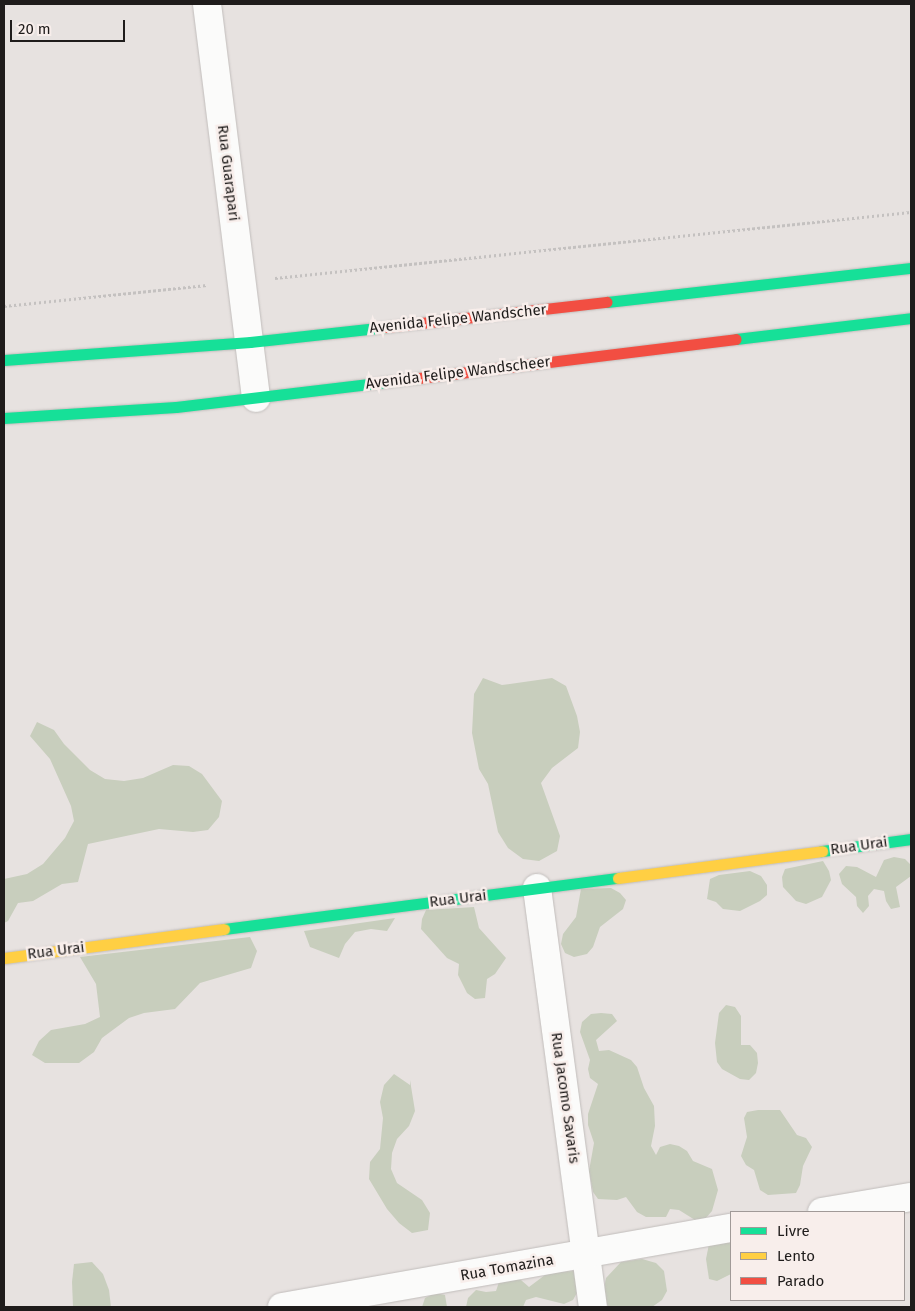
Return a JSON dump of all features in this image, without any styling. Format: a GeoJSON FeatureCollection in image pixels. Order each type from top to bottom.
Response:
{"type":"FeatureCollection","features":[{"type":"Feature","properties":{"kind":"main road","name":"Avenida Felipe Wandscher"},"geometry":{"type":"LineString","coordinates":[[4,360],[250,342],[911,268]]}},
{"type":"Feature","properties":{"kind":"main road","name":"Avenida Felipe Wandscheer"},"geometry":{"type":"LineString","coordinates":[[4,418],[176,407],[911,318]]}},
{"type":"Feature","properties":{"kind":"main road","name":"Rua Urai"},"geometry":{"type":"LineString","coordinates":[[4,958],[911,839]]}},
{"type":"Feature","properties":{"kind":"street","name":"Rua Guarapari"},"geometry":{"type":"LineString","coordinates":[[207,4],[256,398]]}},
{"type":"Feature","properties":{"kind":"street","name":"Rua Jacomo Savaris"},"geometry":{"type":"LineString","coordinates":[[537,888],[593,1307]]}},
{"type":"Feature","properties":{"kind":"street"},"geometry":{"type":"LineString","coordinates":[[828,1211],[911,1197]]}},
{"type":"Feature","properties":{"kind":"street","name":"Rua Tomazina"},"geometry":{"type":"LineString","coordinates":[[282,1307],[730,1228]]}},
{"type":"Feature","properties":{"kind":"path"},"geometry":{"type":"LineString","coordinates":[[4,306],[586,248],[911,212]]}},
{"type":"Feature","properties":{"kind":"green space"},"geometry":{"type":"Polygon","coordinates":[[[483,678],[502,685],[552,678],[566,686],[577,716],[580,732],[578,748],[552,768],[541,783],[560,836],[557,851],[539,861],[523,859],[508,848],[498,832],[488,784],[479,769],[472,733],[474,694],[483,678]]]}},
{"type":"Feature","properties":{"kind":"green space"},"geometry":{"type":"Polygon","coordinates":[[[37,722],[54,730],[64,744],[90,770],[105,779],[124,781],[143,778],[173,765],[189,766],[202,774],[222,801],[219,817],[208,830],[193,832],[159,829],[88,844],[78,882],[62,884],[33,901],[18,903],[8,921],[4,923],[4,879],[27,874],[43,864],[65,838],[74,821],[71,806],[50,759],[30,736],[37,722]]]}},
{"type":"Feature","properties":{"kind":"green space"},"geometry":{"type":"Polygon","coordinates":[[[894,857],[905,859],[911,865],[911,876],[896,887],[900,907],[891,909],[886,901],[884,891],[874,889],[868,896],[869,906],[863,913],[857,906],[856,897],[842,884],[839,874],[846,866],[857,867],[876,877],[884,860],[894,857]]]}},
{"type":"Feature","properties":{"kind":"green space"},"geometry":{"type":"Polygon","coordinates":[[[823,861],[829,871],[831,880],[822,897],[806,904],[796,901],[783,887],[782,877],[785,869],[823,861]]]}},
{"type":"Feature","properties":{"kind":"green space"},"geometry":{"type":"Polygon","coordinates":[[[750,871],[761,876],[767,885],[767,895],[760,901],[740,911],[723,909],[716,902],[707,899],[710,879],[719,875],[750,871]]]}},
{"type":"Feature","properties":{"kind":"green space"},"geometry":{"type":"Polygon","coordinates":[[[611,888],[620,893],[626,900],[623,909],[600,927],[593,947],[587,954],[574,957],[565,953],[561,944],[563,934],[576,917],[581,889],[611,888]]]}},
{"type":"Feature","properties":{"kind":"green space"},"geometry":{"type":"Polygon","coordinates":[[[474,907],[479,928],[506,958],[495,974],[487,979],[485,998],[475,999],[467,993],[458,975],[459,964],[447,958],[421,929],[422,919],[426,910],[474,907]]]}},
{"type":"Feature","properties":{"kind":"green space"},"geometry":{"type":"Polygon","coordinates":[[[395,918],[387,931],[371,929],[355,932],[345,944],[339,958],[310,947],[304,931],[395,918]]]}},
{"type":"Feature","properties":{"kind":"green space"},"geometry":{"type":"Polygon","coordinates":[[[250,937],[257,951],[251,968],[200,983],[175,1009],[144,1013],[129,1018],[102,1038],[94,1052],[79,1063],[45,1063],[32,1055],[39,1041],[51,1030],[85,1024],[100,1017],[96,984],[80,957],[250,937]]]}},
{"type":"Feature","properties":{"kind":"green space"},"geometry":{"type":"Polygon","coordinates":[[[726,1005],[735,1007],[741,1016],[741,1045],[750,1045],[757,1053],[756,1073],[749,1080],[740,1079],[722,1069],[717,1062],[715,1043],[719,1013],[726,1005]]]}},
{"type":"Feature","properties":{"kind":"green space"},"geometry":{"type":"Polygon","coordinates":[[[591,1014],[612,1014],[617,1021],[596,1040],[599,1051],[609,1050],[631,1060],[637,1067],[644,1088],[654,1106],[655,1126],[651,1146],[656,1155],[660,1147],[670,1144],[679,1146],[687,1151],[693,1161],[712,1169],[718,1190],[712,1211],[705,1219],[695,1220],[679,1210],[670,1209],[666,1217],[646,1217],[637,1212],[626,1197],[617,1200],[598,1199],[593,1192],[589,1171],[594,1143],[588,1125],[588,1114],[598,1084],[590,1078],[588,1069],[590,1060],[580,1032],[582,1022],[591,1014]]]}},
{"type":"Feature","properties":{"kind":"green space"},"geometry":{"type":"Polygon","coordinates":[[[394,1074],[410,1085],[410,1080],[415,1111],[409,1126],[397,1139],[392,1153],[391,1169],[397,1183],[422,1200],[430,1213],[428,1230],[412,1233],[399,1223],[387,1209],[369,1179],[370,1162],[380,1149],[383,1118],[380,1102],[384,1085],[394,1074]]]}},
{"type":"Feature","properties":{"kind":"green space"},"geometry":{"type":"Polygon","coordinates":[[[780,1110],[797,1135],[806,1138],[812,1147],[803,1166],[800,1185],[796,1193],[768,1195],[760,1190],[754,1170],[746,1165],[741,1156],[747,1137],[744,1118],[747,1112],[780,1110]]]}},
{"type":"Feature","properties":{"kind":"green space"},"geometry":{"type":"Polygon","coordinates":[[[730,1234],[730,1274],[717,1281],[709,1279],[706,1259],[710,1239],[730,1234]]]}},
{"type":"Feature","properties":{"kind":"green space"},"geometry":{"type":"Polygon","coordinates":[[[642,1259],[656,1263],[664,1271],[667,1291],[662,1300],[652,1307],[609,1307],[602,1298],[606,1278],[621,1262],[642,1259]]]}},
{"type":"Feature","properties":{"kind":"green space"},"geometry":{"type":"Polygon","coordinates":[[[92,1262],[103,1274],[109,1290],[111,1307],[73,1307],[72,1282],[74,1264],[92,1262]]]}},
{"type":"Feature","properties":{"kind":"green space"},"geometry":{"type":"Polygon","coordinates":[[[575,1271],[578,1291],[573,1300],[564,1304],[536,1297],[526,1300],[523,1307],[466,1307],[468,1298],[476,1290],[496,1291],[499,1282],[514,1274],[529,1287],[545,1275],[554,1272],[575,1271]]]}},
{"type":"Feature","properties":{"kind":"green space"},"geometry":{"type":"Polygon","coordinates":[[[435,1293],[445,1295],[447,1307],[422,1307],[425,1298],[435,1293]]]}},
{"type":"Feature","properties":{"kind":"traffic: fast"},"geometry":{"type":"LineString","coordinates":[[607,302],[911,268]]}},
{"type":"Feature","properties":{"kind":"traffic: fast"},"geometry":{"type":"LineString","coordinates":[[736,339],[911,318]]}},
{"type":"Feature","properties":{"kind":"traffic: fast"},"geometry":{"type":"LineString","coordinates":[[4,360],[250,342],[386,327]]}},
{"type":"Feature","properties":{"kind":"traffic: fast"},"geometry":{"type":"LineString","coordinates":[[4,418],[176,407],[419,378]]}},
{"type":"Feature","properties":{"kind":"traffic: fast"},"geometry":{"type":"LineString","coordinates":[[822,851],[911,839]]}},
{"type":"Feature","properties":{"kind":"traffic: fast"},"geometry":{"type":"LineString","coordinates":[[224,929],[618,878]]}},
{"type":"Feature","properties":{"kind":"traffic: slow"},"geometry":{"type":"LineString","coordinates":[[618,878],[822,851]]}},
{"type":"Feature","properties":{"kind":"traffic: slow"},"geometry":{"type":"LineString","coordinates":[[4,958],[224,929]]}},
{"type":"Feature","properties":{"kind":"traffic: jam"},"geometry":{"type":"LineString","coordinates":[[386,327],[607,302]]}},
{"type":"Feature","properties":{"kind":"traffic: jam"},"geometry":{"type":"LineString","coordinates":[[419,378],[736,339]]}}]}
